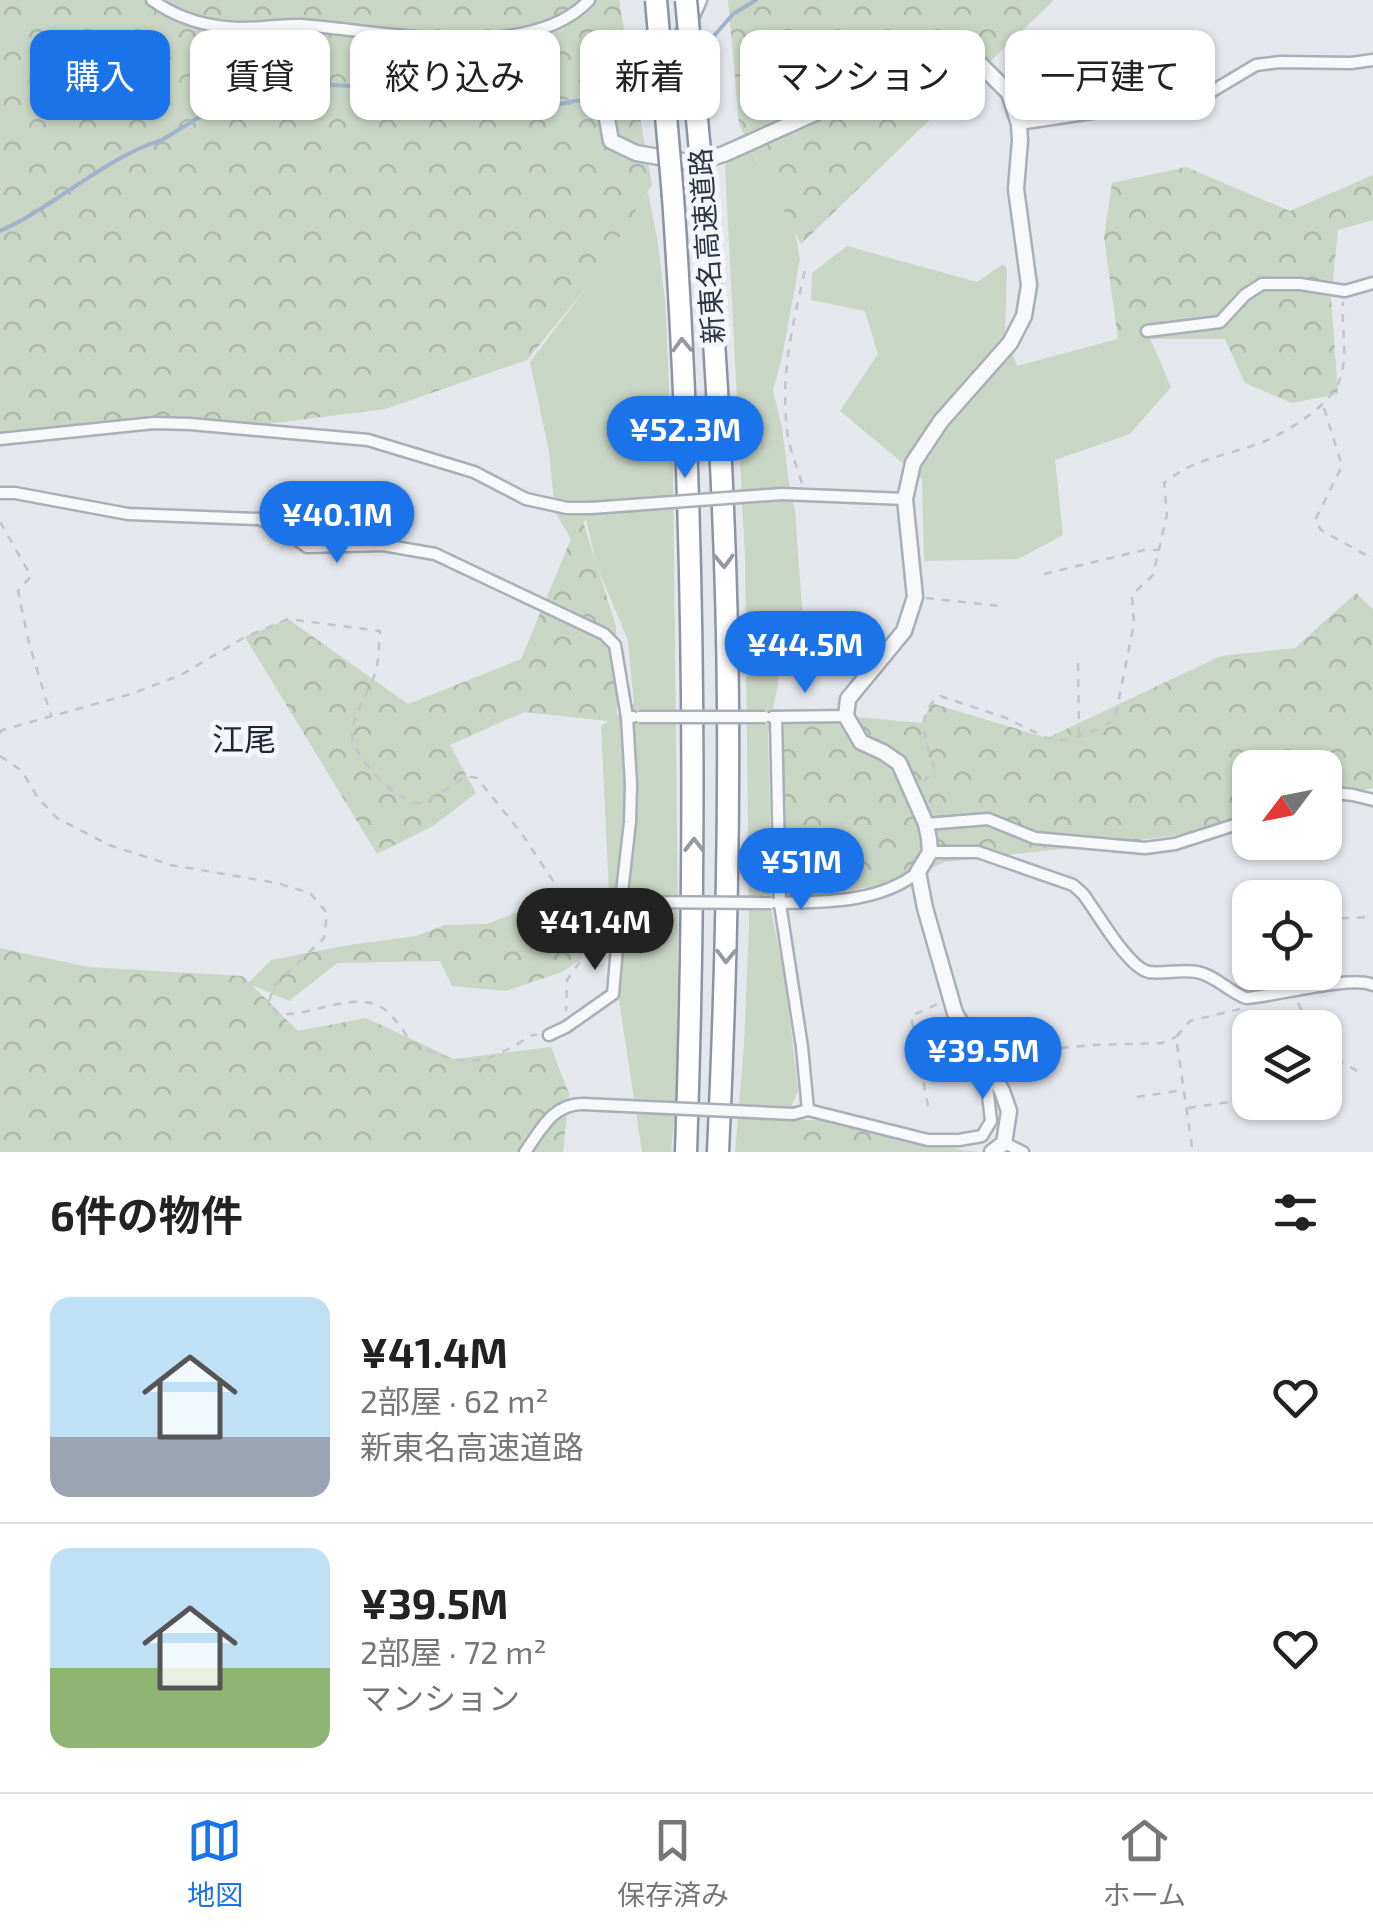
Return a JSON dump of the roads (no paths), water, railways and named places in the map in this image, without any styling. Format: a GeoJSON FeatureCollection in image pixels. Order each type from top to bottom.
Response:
{"type":"FeatureCollection","features":[{"type":"Feature","properties":{"kind":"highway","name":"新東名高速道路"},"geometry":{"type":"LineString","coordinates":[[656,0],[682,334],[693,696],[694,854],[686,1152]]}},
{"type":"Feature","properties":{"kind":"highway","name":"新東名高速道路"},"geometry":{"type":"LineString","coordinates":[[686,0],[720,439],[728,703],[725,991],[718,1152]]}},
{"type":"Feature","properties":{"kind":"street"},"geometry":{"type":"LineString","coordinates":[[152,0],[185,18],[222,26],[298,25],[356,33],[450,38],[518,35],[551,25],[589,0]]}},
{"type":"Feature","properties":{"kind":"street"},"geometry":{"type":"LineString","coordinates":[[627,901],[776,903],[856,898],[906,882],[918,872],[930,852],[926,824],[899,763],[861,742],[846,716],[848,698],[904,631],[915,597],[905,499],[913,463],[941,421],[1010,343],[1024,316],[1030,285],[1016,189],[1019,124],[1009,93],[980,64],[929,62],[724,154],[694,163],[636,153],[611,141],[606,112],[609,90],[670,54],[698,0]]}},
{"type":"Feature","properties":{"kind":"street"},"geometry":{"type":"LineString","coordinates":[[1019,124],[1204,96],[1256,65],[1373,60]]}},
{"type":"Feature","properties":{"kind":"street"},"geometry":{"type":"LineString","coordinates":[[1147,331],[1220,322],[1244,295],[1262,284],[1300,284],[1346,291],[1373,283]]}},
{"type":"Feature","properties":{"kind":"street"},"geometry":{"type":"LineString","coordinates":[[0,438],[154,423],[368,440],[474,472],[526,499],[567,508],[782,494],[905,499]]}},
{"type":"Feature","properties":{"kind":"street"},"geometry":{"type":"LineString","coordinates":[[0,493],[128,514],[260,519],[308,547],[383,545],[435,554],[604,634],[616,644],[633,717],[627,901],[613,994],[549,1035]]}},
{"type":"Feature","properties":{"kind":"street"},"geometry":{"type":"LineString","coordinates":[[633,717],[846,716]]}},
{"type":"Feature","properties":{"kind":"street"},"geometry":{"type":"LineString","coordinates":[[771,717],[776,903],[802,1047],[808,1110]]}},
{"type":"Feature","properties":{"kind":"street"},"geometry":{"type":"LineString","coordinates":[[1342,793],[1373,800]]}},
{"type":"Feature","properties":{"kind":"street"},"geometry":{"type":"LineString","coordinates":[[926,824],[988,819],[1035,838],[1146,848],[1174,844],[1232,826]]}},
{"type":"Feature","properties":{"kind":"street"},"geometry":{"type":"LineString","coordinates":[[930,852],[978,852],[1073,884],[1133,964],[1146,972],[1198,972],[1246,998],[1347,982],[1373,986]]}},
{"type":"Feature","properties":{"kind":"street"},"geometry":{"type":"LineString","coordinates":[[918,872],[955,1013],[1002,1092],[1009,1111],[998,1148],[1023,1152]]}},
{"type":"Feature","properties":{"kind":"street"},"geometry":{"type":"LineString","coordinates":[[525,1152],[553,1113],[568,1104],[793,1114],[808,1110],[928,1140],[982,1136],[992,1121],[982,1057]]}},
{"type":"Feature","properties":{"kind":"waterway"},"geometry":{"type":"LineString","coordinates":[[719,30],[733,14],[756,0]]}},
{"type":"Feature","properties":{"kind":"waterway"},"geometry":{"type":"LineString","coordinates":[[0,231],[250,86],[271,82],[352,86],[388,92],[435,110],[477,115],[519,113],[580,101]]}},
{"type":"Feature","properties":{"kind":"district","name":"江尾"},"geometry":{"type":"Point","coordinates":[244,740]}}]}
